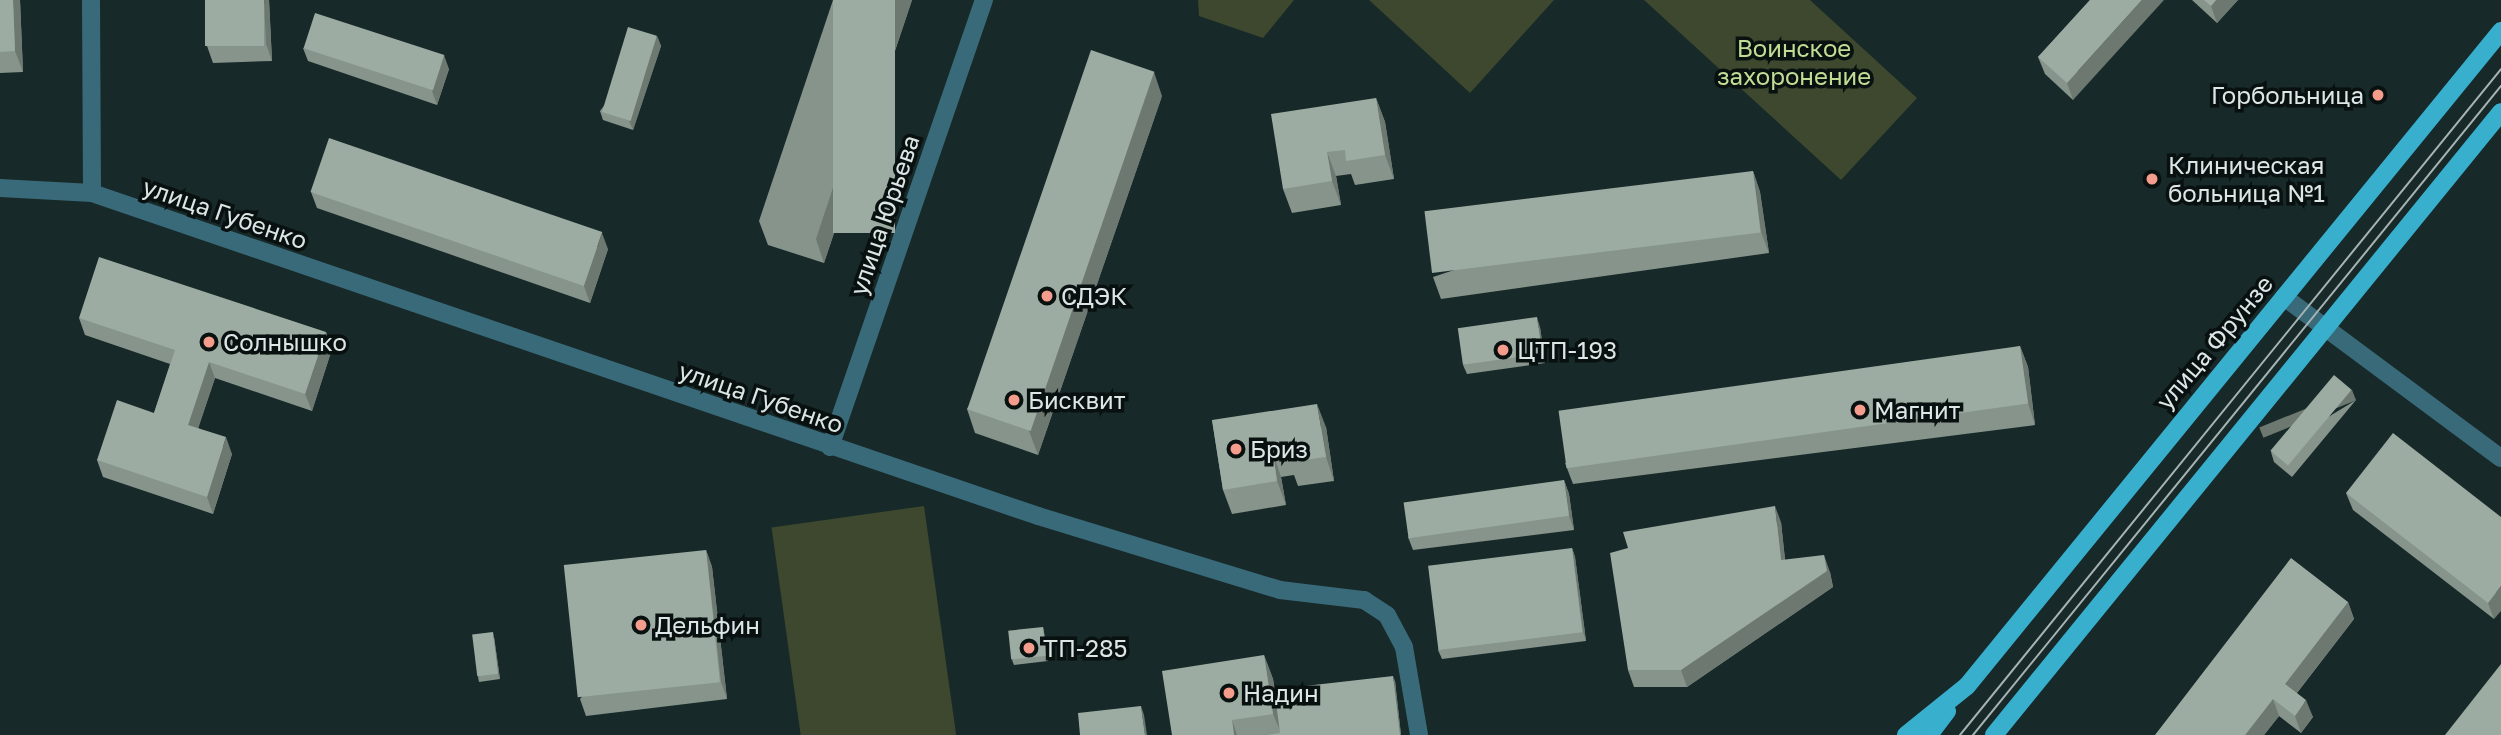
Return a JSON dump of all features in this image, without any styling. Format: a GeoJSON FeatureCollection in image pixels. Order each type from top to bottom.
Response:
{"type":"FeatureCollection","features":[{"type":"Feature","properties":{"kind":"main road","name":"улица Фрунзе"},"geometry":{"type":"LineString","coordinates":[[1928,735],[2501,31]]}},
{"type":"Feature","properties":{"kind":"main road"},"geometry":{"type":"LineString","coordinates":[[1994,735],[2324,326],[2501,112]]}},
{"type":"Feature","properties":{"kind":"main road","name":"улица Фрунзе"},"geometry":{"type":"LineString","coordinates":[[1906,735],[1967,686]]}},
{"type":"Feature","properties":{"kind":"street"},"geometry":{"type":"LineString","coordinates":[[91,0],[92,193]]}},
{"type":"Feature","properties":{"kind":"street","name":"улица Юрьева"},"geometry":{"type":"LineString","coordinates":[[830,447],[984,0]]}},
{"type":"Feature","properties":{"kind":"street","name":"улица Губенко"},"geometry":{"type":"LineString","coordinates":[[0,188],[92,193],[830,447],[1280,590],[1364,600],[1387,615],[1405,647],[1419,735]]}},
{"type":"Feature","properties":{"kind":"street"},"geometry":{"type":"LineString","coordinates":[[2284,297],[2501,458]]}},
{"type":"Feature","properties":{"kind":"green space"},"geometry":{"type":"Polygon","coordinates":[[[1198,0],[1294,0],[1263,38],[1199,16],[1198,0]]]}},
{"type":"Feature","properties":{"kind":"green space"},"geometry":{"type":"Polygon","coordinates":[[[1369,0],[1554,0],[1470,93],[1369,0]]]}},
{"type":"Feature","properties":{"kind":"green space","name":"Воинское захоронение"},"geometry":{"type":"Polygon","coordinates":[[[1644,0],[1810,0],[1917,98],[1841,180],[1644,0]]]}},
{"type":"Feature","properties":{"kind":"green space"},"geometry":{"type":"Polygon","coordinates":[[[924,506],[956,735],[801,735],[771,527],[924,506]]]}},
{"type":"Feature","properties":{"kind":"building"},"geometry":{"type":"Polygon","coordinates":[[[0,0],[13,0],[15,51],[0,52],[0,0]]]}},
{"type":"Feature","properties":{"kind":"building"},"geometry":{"type":"Polygon","coordinates":[[[205,0],[264,0],[264,46],[205,46],[205,0]]]}},
{"type":"Feature","properties":{"kind":"building"},"geometry":{"type":"Polygon","coordinates":[[[833,0],[895,0],[895,233],[833,233],[833,0]]]}},
{"type":"Feature","properties":{"kind":"building"},"geometry":{"type":"Polygon","coordinates":[[[2090,0],[2142,0],[2067,83],[2038,57],[2090,0]]]}},
{"type":"Feature","properties":{"kind":"building"},"geometry":{"type":"Polygon","coordinates":[[[2204,0],[2216,0],[2211,6],[2204,0]]]}},
{"type":"Feature","properties":{"kind":"building"},"geometry":{"type":"Polygon","coordinates":[[[315,13],[444,55],[433,90],[304,48],[315,13]]]}},
{"type":"Feature","properties":{"kind":"building"},"geometry":{"type":"Polygon","coordinates":[[[628,27],[657,36],[631,121],[602,112],[628,27]]]}},
{"type":"Feature","properties":{"kind":"building"},"geometry":{"type":"Polygon","coordinates":[[[1091,50],[1154,72],[1031,431],[967,409],[1091,50]]]}},
{"type":"Feature","properties":{"kind":"building"},"geometry":{"type":"Polygon","coordinates":[[[1376,98],[1385,155],[1346,161],[1345,150],[1327,152],[1332,181],[1283,189],[1271,114],[1376,98]]]}},
{"type":"Feature","properties":{"kind":"building"},"geometry":{"type":"Polygon","coordinates":[[[329,138],[602,232],[584,286],[310,192],[329,138]]]}},
{"type":"Feature","properties":{"kind":"building"},"geometry":{"type":"Polygon","coordinates":[[[1753,171],[1761,233],[1432,273],[1424,211],[1753,171]]]}},
{"type":"Feature","properties":{"kind":"building"},"geometry":{"type":"Polygon","coordinates":[[[99,257],[326,332],[305,394],[209,362],[188,425],[226,437],[207,497],[97,460],[117,400],[154,413],[175,350],[79,318],[99,257]]]}},
{"type":"Feature","properties":{"kind":"building","name":"ЦТП-193"},"geometry":{"type":"Polygon","coordinates":[[[1537,317],[1542,354],[1463,365],[1458,328],[1537,317]]]}},
{"type":"Feature","properties":{"kind":"building"},"geometry":{"type":"Polygon","coordinates":[[[2020,346],[2028,403],[1567,468],[1559,411],[2020,346]]]}},
{"type":"Feature","properties":{"kind":"building"},"geometry":{"type":"Polygon","coordinates":[[[2334,375],[2352,390],[2288,466],[2270,451],[2334,375]]]}},
{"type":"Feature","properties":{"kind":"building"},"geometry":{"type":"Polygon","coordinates":[[[1317,404],[1326,457],[1290,462],[1287,450],[1273,453],[1277,481],[1223,490],[1212,420],[1317,404]]]}},
{"type":"Feature","properties":{"kind":"building"},"geometry":{"type":"Polygon","coordinates":[[[2393,433],[2501,517],[2501,586],[2488,603],[2346,493],[2393,433]]]}},
{"type":"Feature","properties":{"kind":"building"},"geometry":{"type":"Polygon","coordinates":[[[1564,480],[1569,516],[1409,538],[1404,503],[1564,480]]]}},
{"type":"Feature","properties":{"kind":"building"},"geometry":{"type":"Polygon","coordinates":[[[1775,506],[1781,560],[1824,555],[1827,571],[1681,670],[1628,670],[1610,553],[1628,548],[1623,532],[1775,506]]]}},
{"type":"Feature","properties":{"kind":"building"},"geometry":{"type":"Polygon","coordinates":[[[1572,548],[1582,632],[1438,650],[1428,566],[1572,548]]]}},
{"type":"Feature","properties":{"kind":"building"},"geometry":{"type":"Polygon","coordinates":[[[706,550],[720,682],[578,697],[564,565],[706,550]]]}},
{"type":"Feature","properties":{"kind":"building"},"geometry":{"type":"Polygon","coordinates":[[[2291,558],[2348,602],[2285,684],[2306,700],[2295,716],[2273,699],[2245,735],[2155,735],[2291,558]]]}},
{"type":"Feature","properties":{"kind":"building","name":"ТП-285"},"geometry":{"type":"Polygon","coordinates":[[[1043,627],[1046,656],[1011,659],[1008,631],[1043,627]]]}},
{"type":"Feature","properties":{"kind":"building"},"geometry":{"type":"Polygon","coordinates":[[[493,632],[498,674],[477,676],[472,635],[493,632]]]}},
{"type":"Feature","properties":{"kind":"building"},"geometry":{"type":"Polygon","coordinates":[[[1264,655],[1273,714],[1232,720],[1234,735],[1172,735],[1162,671],[1264,655]]]}},
{"type":"Feature","properties":{"kind":"building"},"geometry":{"type":"Polygon","coordinates":[[[2501,664],[2501,735],[2445,735],[2501,664]]]}},
{"type":"Feature","properties":{"kind":"building"},"geometry":{"type":"Polygon","coordinates":[[[1393,676],[1400,735],[1267,735],[1280,733],[1276,702],[1295,699],[1305,686],[1393,676]]]}},
{"type":"Feature","properties":{"kind":"building"},"geometry":{"type":"Polygon","coordinates":[[[1141,706],[1145,735],[1080,735],[1078,713],[1141,706]]]}},
{"type":"Feature","properties":{"kind":"tram line"},"geometry":{"type":"LineString","coordinates":[[1960,735],[2501,69]]}},
{"type":"Feature","properties":{"kind":"tram line"},"geometry":{"type":"LineString","coordinates":[[1973,735],[2501,86]]}},
{"type":"Feature","properties":{"kind":"place","name":"Горбольница"},"geometry":{"type":"Point","coordinates":[2378,95]}},
{"type":"Feature","properties":{"kind":"place","name":"Клиническая больница №1"},"geometry":{"type":"Point","coordinates":[2152,179]}},
{"type":"Feature","properties":{"kind":"place","name":"СДЭК"},"geometry":{"type":"Point","coordinates":[1047,296]}},
{"type":"Feature","properties":{"kind":"place","name":"Солнышко"},"geometry":{"type":"Point","coordinates":[209,342]}},
{"type":"Feature","properties":{"kind":"place","name":"ЦТП-193"},"geometry":{"type":"Point","coordinates":[1503,350]}},
{"type":"Feature","properties":{"kind":"place","name":"Бисквит"},"geometry":{"type":"Point","coordinates":[1014,400]}},
{"type":"Feature","properties":{"kind":"place","name":"Магнит"},"geometry":{"type":"Point","coordinates":[1860,410]}},
{"type":"Feature","properties":{"kind":"place","name":"Бриз"},"geometry":{"type":"Point","coordinates":[1236,449]}},
{"type":"Feature","properties":{"kind":"place","name":"Дельфин"},"geometry":{"type":"Point","coordinates":[641,625]}},
{"type":"Feature","properties":{"kind":"place","name":"ТП-285"},"geometry":{"type":"Point","coordinates":[1029,648]}},
{"type":"Feature","properties":{"kind":"place","name":"Надин"},"geometry":{"type":"Point","coordinates":[1229,693]}}]}
